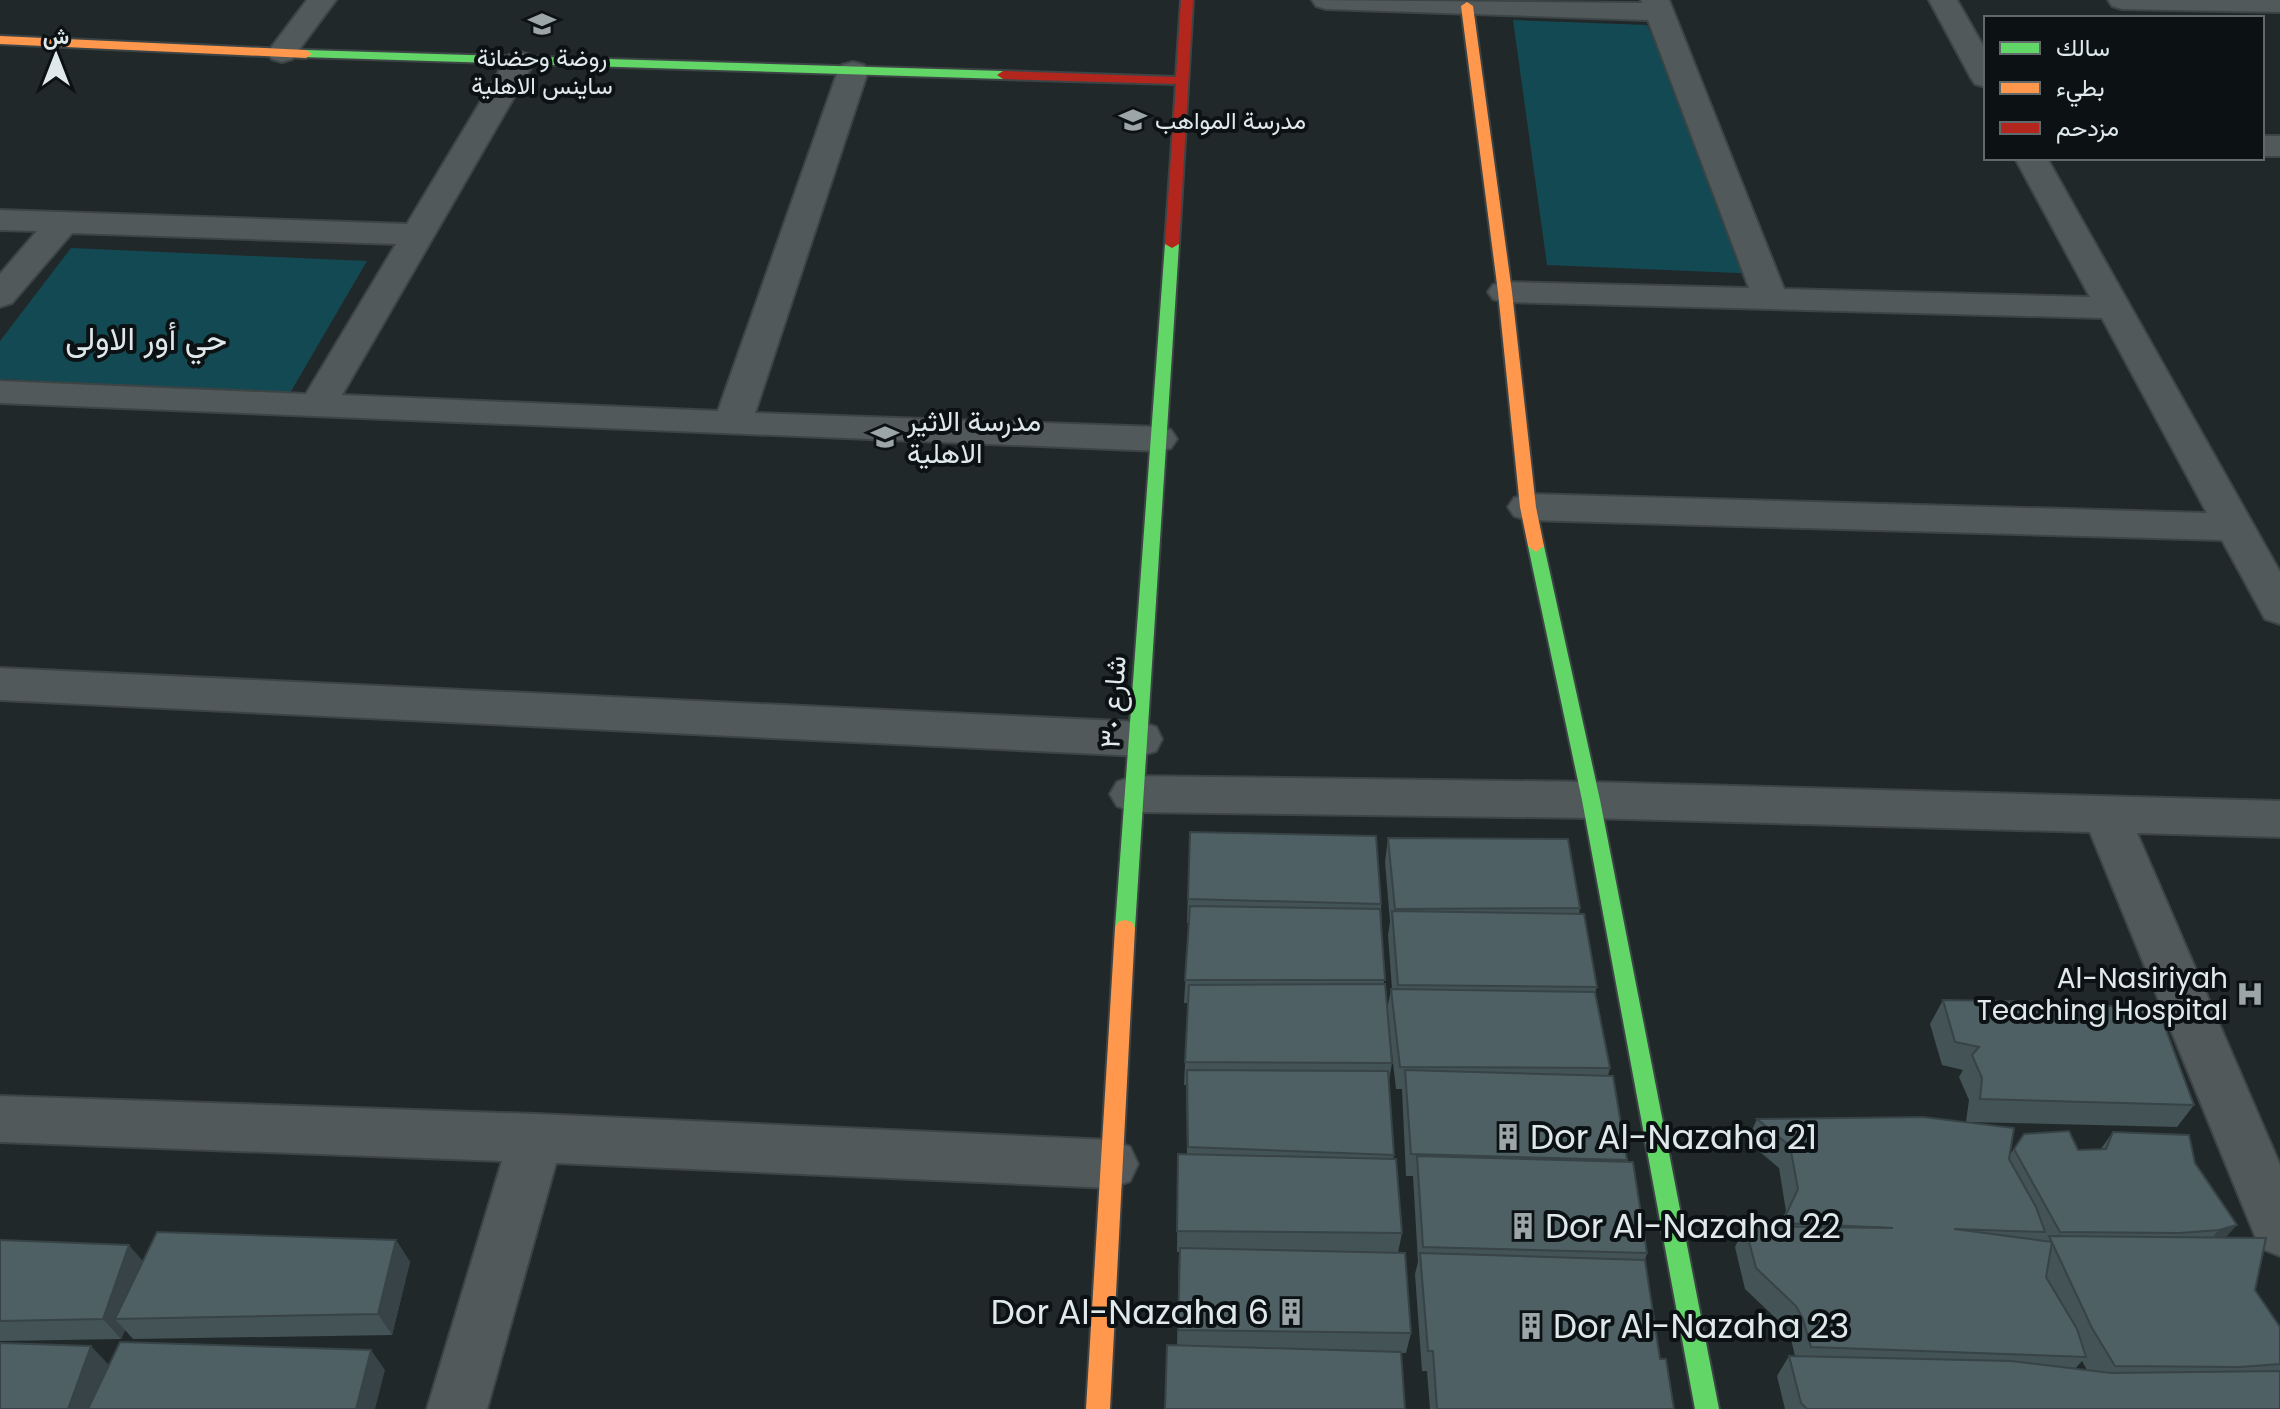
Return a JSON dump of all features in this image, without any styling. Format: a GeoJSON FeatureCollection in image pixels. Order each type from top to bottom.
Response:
{"type":"FeatureCollection","features":[{"type":"Feature","properties":{"kind":"street"},"geometry":{"type":"LineString","coordinates":[[282,53],[322,0]]}},
{"type":"Feature","properties":{"kind":"street","name":"شارع ٣٠"},"geometry":{"type":"LineString","coordinates":[[1098,1409],[1133,794],[1140,739],[1187,0]]}},
{"type":"Feature","properties":{"kind":"street"},"geometry":{"type":"LineString","coordinates":[[1326,0],[1467,6],[1657,6],[1771,300]]}},
{"type":"Feature","properties":{"kind":"street"},"geometry":{"type":"LineString","coordinates":[[1943,0],[1984,74]]}},
{"type":"Feature","properties":{"kind":"street"},"geometry":{"type":"LineString","coordinates":[[2122,0],[2280,3]]}},
{"type":"Feature","properties":{"kind":"street"},"geometry":{"type":"LineString","coordinates":[[1467,6],[1505,292],[1528,507],[1591,800],[1707,1409]]}},
{"type":"Feature","properties":{"kind":"street"},"geometry":{"type":"LineString","coordinates":[[0,40],[282,53],[1183,81]]}},
{"type":"Feature","properties":{"kind":"street"},"geometry":{"type":"LineString","coordinates":[[317,407],[520,61]]}},
{"type":"Feature","properties":{"kind":"street"},"geometry":{"type":"LineString","coordinates":[[732,424],[853,71]]}},
{"type":"Feature","properties":{"kind":"street"},"geometry":{"type":"LineString","coordinates":[[2032,160],[2280,609]]}},
{"type":"Feature","properties":{"kind":"street"},"geometry":{"type":"LineString","coordinates":[[0,220],[419,235]]}},
{"type":"Feature","properties":{"kind":"street"},"geometry":{"type":"LineString","coordinates":[[0,296],[62,223]]}},
{"type":"Feature","properties":{"kind":"street"},"geometry":{"type":"LineString","coordinates":[[1505,292],[2114,308]]}},
{"type":"Feature","properties":{"kind":"street"},"geometry":{"type":"LineString","coordinates":[[0,392],[1158,439]]}},
{"type":"Feature","properties":{"kind":"street"},"geometry":{"type":"LineString","coordinates":[[1528,507],[2235,527]]}},
{"type":"Feature","properties":{"kind":"street"},"geometry":{"type":"LineString","coordinates":[[7,695],[1140,739]]}},
{"type":"Feature","properties":{"kind":"street"},"geometry":{"type":"LineString","coordinates":[[1133,794],[1591,800],[2280,819]]}},
{"type":"Feature","properties":{"kind":"street"},"geometry":{"type":"LineString","coordinates":[[2105,812],[2280,1230]]}},
{"type":"Feature","properties":{"kind":"street"},"geometry":{"type":"LineString","coordinates":[[0,1119],[536,1138],[1111,1164]]}},
{"type":"Feature","properties":{"kind":"street"},"geometry":{"type":"LineString","coordinates":[[457,1409],[536,1138]]}},
{"type":"Feature","properties":{"kind":"shaded area"},"geometry":{"type":"Polygon","coordinates":[[[1513,20],[1647,25],[1761,274],[1547,265],[1513,20]]]}},
{"type":"Feature","properties":{"kind":"shaded area"},"geometry":{"type":"Polygon","coordinates":[[[71,248],[367,261],[290,393],[0,379],[0,341],[71,248]]]}},
{"type":"Feature","properties":{"kind":"building"},"geometry":{"type":"Polygon","coordinates":[[[1190,832],[1376,836],[1381,904],[1188,899],[1190,832]]]}},
{"type":"Feature","properties":{"kind":"building"},"geometry":{"type":"Polygon","coordinates":[[[1388,838],[1568,839],[1580,908],[1395,909],[1388,838]]]}},
{"type":"Feature","properties":{"kind":"building"},"geometry":{"type":"Polygon","coordinates":[[[1190,906],[1380,909],[1385,980],[1185,980],[1190,906]]]}},
{"type":"Feature","properties":{"kind":"building"},"geometry":{"type":"Polygon","coordinates":[[[1392,911],[1584,914],[1597,987],[1398,985],[1392,911]]]}},
{"type":"Feature","properties":{"kind":"building"},"geometry":{"type":"Polygon","coordinates":[[[1385,984],[1392,1063],[1185,1062],[1189,985],[1385,984]]]}},
{"type":"Feature","properties":{"kind":"building"},"geometry":{"type":"Polygon","coordinates":[[[1391,989],[1595,992],[1610,1068],[1400,1067],[1391,989]]]}},
{"type":"Feature","properties":{"kind":"building"},"geometry":{"type":"Polygon","coordinates":[[[1943,1000],[2072,1002],[2159,1011],[2194,1105],[1980,1099],[1982,1078],[1972,1055],[1979,1047],[1955,1042],[1943,1000]]]}},
{"type":"Feature","properties":{"kind":"building"},"geometry":{"type":"Polygon","coordinates":[[[1187,1070],[1388,1071],[1394,1155],[1188,1147],[1187,1070]]]}},
{"type":"Feature","properties":{"kind":"building","name":"Dor Al-Nazaha 21"},"geometry":{"type":"Polygon","coordinates":[[[1405,1070],[1613,1076],[1627,1160],[1411,1154],[1405,1070]]]}},
{"type":"Feature","properties":{"kind":"building"},"geometry":{"type":"Polygon","coordinates":[[[1923,1117],[2014,1128],[2009,1159],[2036,1207],[2045,1232],[1954,1229],[2052,1242],[2046,1277],[2077,1329],[2086,1357],[1811,1347],[1796,1306],[1756,1268],[1745,1226],[1893,1228],[1782,1223],[1798,1189],[1790,1146],[1757,1119],[1923,1117]]]}},
{"type":"Feature","properties":{"kind":"building"},"geometry":{"type":"Polygon","coordinates":[[[2069,1131],[2078,1150],[2106,1149],[2113,1132],[2189,1135],[2195,1163],[2237,1225],[2219,1230],[2179,1233],[2060,1232],[2014,1149],[2024,1134],[2069,1131]]]}},
{"type":"Feature","properties":{"kind":"building"},"geometry":{"type":"Polygon","coordinates":[[[1178,1154],[1396,1159],[1402,1233],[1177,1231],[1178,1154]]]}},
{"type":"Feature","properties":{"kind":"building","name":"Dor Al-Nazaha 22"},"geometry":{"type":"Polygon","coordinates":[[[1417,1156],[1633,1162],[1647,1253],[1423,1247],[1417,1156]]]}},
{"type":"Feature","properties":{"kind":"building"},"geometry":{"type":"Polygon","coordinates":[[[157,1232],[396,1240],[378,1314],[115,1319],[157,1232]]]}},
{"type":"Feature","properties":{"kind":"building"},"geometry":{"type":"Polygon","coordinates":[[[2049,1236],[2266,1238],[2255,1290],[2280,1327],[2280,1364],[2240,1367],[2115,1366],[2092,1328],[2049,1236]]]}},
{"type":"Feature","properties":{"kind":"building"},"geometry":{"type":"Polygon","coordinates":[[[0,1240],[129,1245],[103,1319],[0,1321],[0,1240]]]}},
{"type":"Feature","properties":{"kind":"building","name":"Dor Al-Nazaha 6"},"geometry":{"type":"Polygon","coordinates":[[[1180,1248],[1405,1253],[1411,1333],[1178,1330],[1180,1248]]]}},
{"type":"Feature","properties":{"kind":"building"},"geometry":{"type":"Polygon","coordinates":[[[1420,1253],[1645,1260],[1660,1359],[1666,1359],[1674,1409],[1437,1409],[1433,1351],[1428,1351],[1420,1253]]]}},
{"type":"Feature","properties":{"kind":"building"},"geometry":{"type":"Polygon","coordinates":[[[120,1342],[371,1350],[356,1409],[88,1409],[120,1342]]]}},
{"type":"Feature","properties":{"kind":"building"},"geometry":{"type":"Polygon","coordinates":[[[0,1343],[91,1346],[68,1409],[0,1409],[0,1343]]]}},
{"type":"Feature","properties":{"kind":"building"},"geometry":{"type":"Polygon","coordinates":[[[1167,1345],[1401,1352],[1405,1409],[1165,1409],[1167,1345]]]}},
{"type":"Feature","properties":{"kind":"building"},"geometry":{"type":"Polygon","coordinates":[[[1789,1356],[2011,1361],[2111,1373],[2280,1371],[2280,1409],[1807,1409],[1801,1403],[1789,1356]]]}},
{"type":"Feature","properties":{"kind":"traffic: fast"},"geometry":{"type":"LineString","coordinates":[[306,54],[1003,75]]}},
{"type":"Feature","properties":{"kind":"traffic: fast"},"geometry":{"type":"LineString","coordinates":[[1125,928],[1172,244]]}},
{"type":"Feature","properties":{"kind":"traffic: fast"},"geometry":{"type":"LineString","coordinates":[[1536,546],[1591,800],[1707,1409]]}},
{"type":"Feature","properties":{"kind":"traffic: slow"},"geometry":{"type":"LineString","coordinates":[[1467,6],[1505,292],[1528,507],[1536,546]]}},
{"type":"Feature","properties":{"kind":"traffic: slow"},"geometry":{"type":"LineString","coordinates":[[0,40],[306,54]]}},
{"type":"Feature","properties":{"kind":"traffic: slow"},"geometry":{"type":"LineString","coordinates":[[1098,1409],[1125,928]]}},
{"type":"Feature","properties":{"kind":"traffic: jam"},"geometry":{"type":"LineString","coordinates":[[1172,244],[1187,0]]}},
{"type":"Feature","properties":{"kind":"traffic: jam"},"geometry":{"type":"LineString","coordinates":[[1003,75],[1183,81]]}},
{"type":"Feature","properties":{"kind":"place","name":"روضة وحضانة ساينس الاهلية"},"geometry":{"type":"Point","coordinates":[542,24]}},
{"type":"Feature","properties":{"kind":"place","name":"مدرسة المواهب"},"geometry":{"type":"Point","coordinates":[1133,120]}},
{"type":"Feature","properties":{"kind":"place","name":"مدرسة الاثير الاهلية"},"geometry":{"type":"Point","coordinates":[885,437]}},
{"type":"Feature","properties":{"kind":"place","name":"Al-Nasiriyah Teaching Hospital"},"geometry":{"type":"Point","coordinates":[2250,994]}},
{"type":"Feature","properties":{"kind":"place","name":"Dor Al-Nazaha 21"},"geometry":{"type":"Point","coordinates":[1508,1137]}},
{"type":"Feature","properties":{"kind":"place","name":"Dor Al-Nazaha 22"},"geometry":{"type":"Point","coordinates":[1523,1226]}},
{"type":"Feature","properties":{"kind":"place","name":"Dor Al-Nazaha 6"},"geometry":{"type":"Point","coordinates":[1291,1312]}},
{"type":"Feature","properties":{"kind":"place","name":"Dor Al-Nazaha 23"},"geometry":{"type":"Point","coordinates":[1531,1326]}},
{"type":"Feature","properties":{"kind":"district","name":"حي أور الاولى"},"geometry":{"type":"Point","coordinates":[146,338]}}]}
